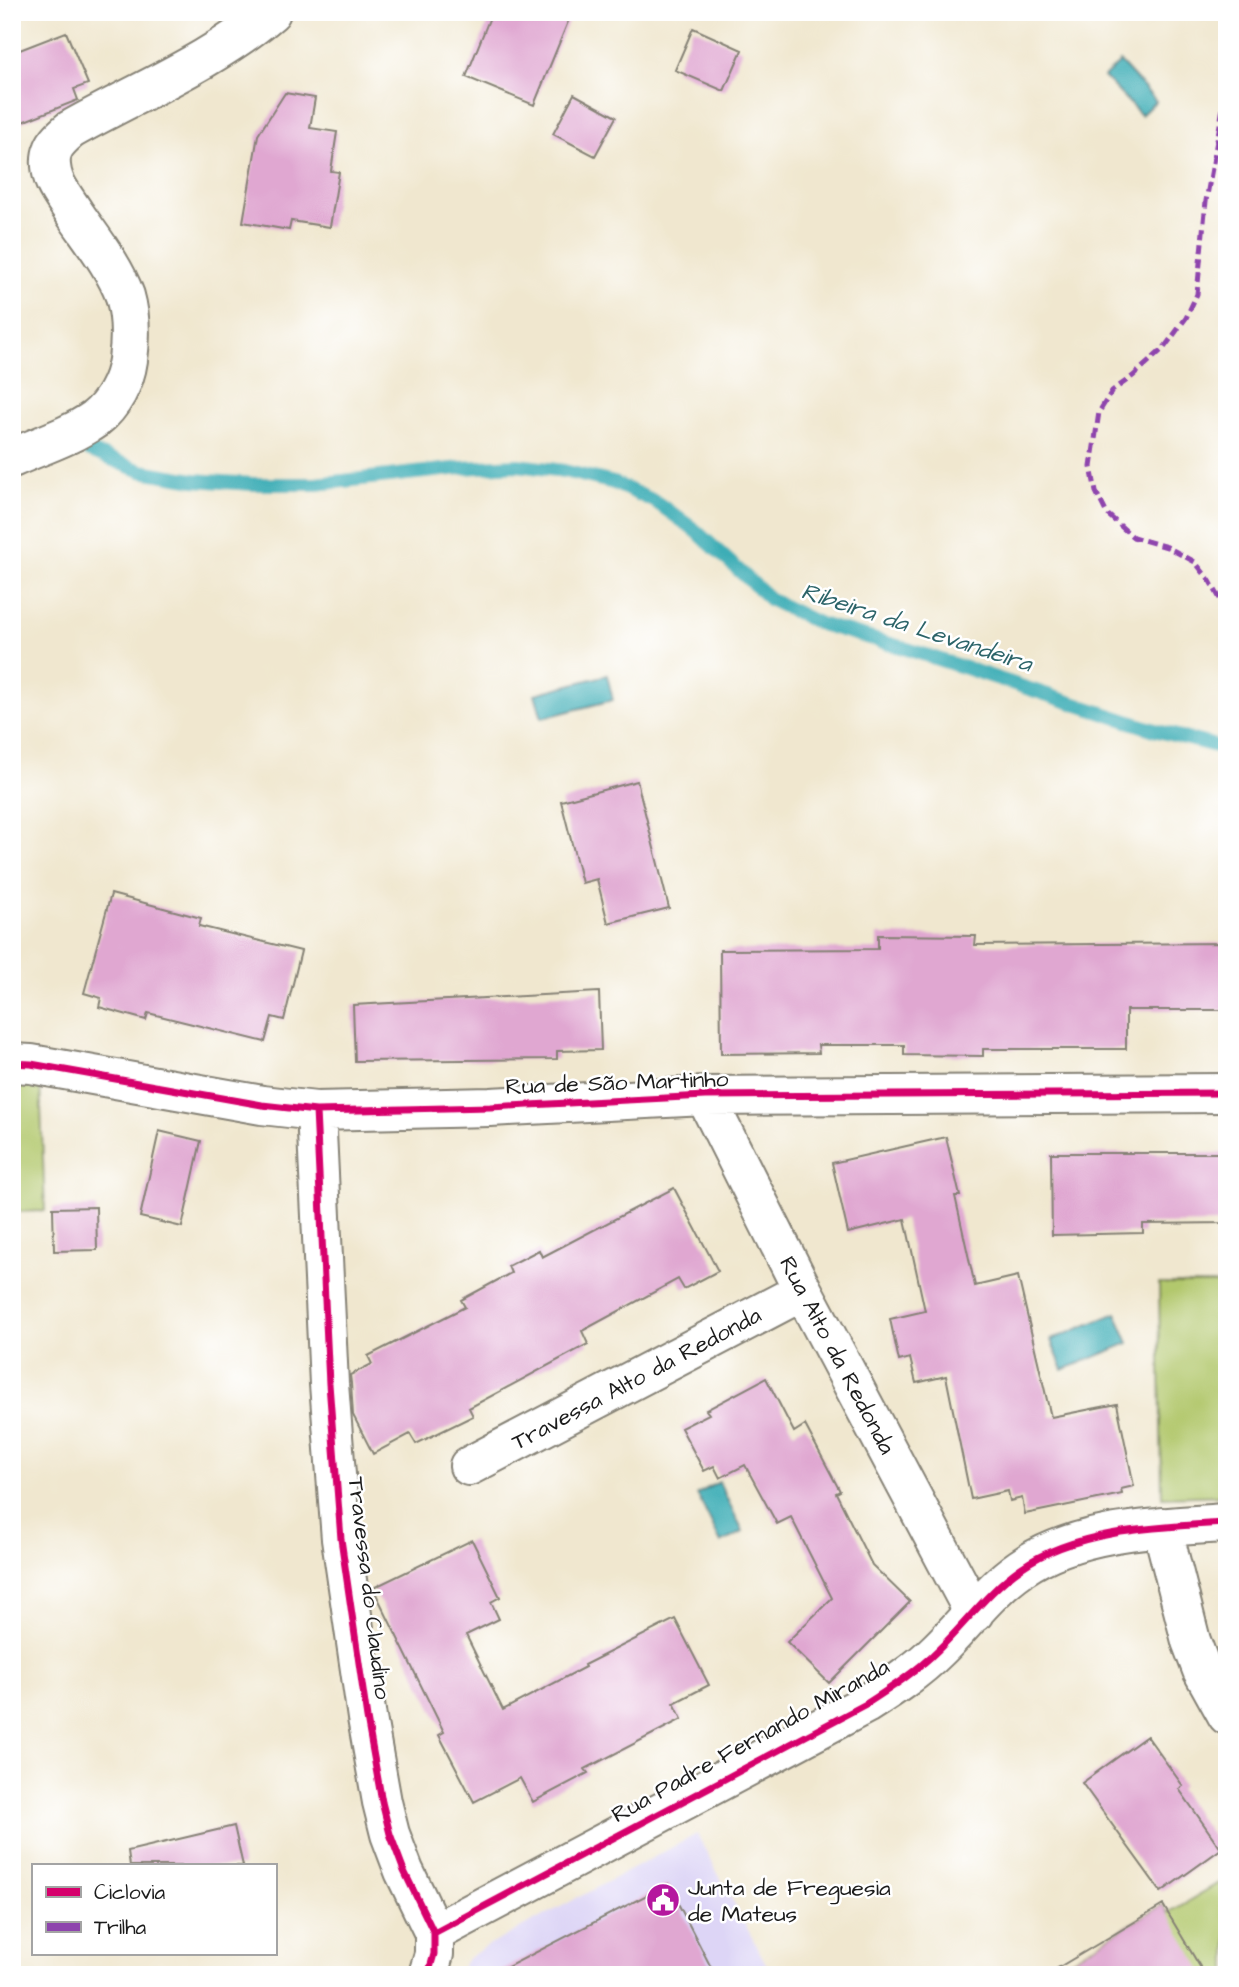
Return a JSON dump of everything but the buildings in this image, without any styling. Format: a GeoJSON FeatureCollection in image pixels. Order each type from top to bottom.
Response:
{"type":"FeatureCollection","features":[{"type":"Feature","properties":{"kind":"street"},"geometry":{"type":"LineString","coordinates":[[12,458],[75,430],[108,407],[120,387],[131,342],[130,317],[125,296],[106,259],[53,178],[52,152],[59,139],[70,130],[213,52],[255,26],[271,12]]}},
{"type":"Feature","properties":{"kind":"street","name":"Rua de São Martinho"},"geometry":{"type":"LineString","coordinates":[[12,1063],[262,1105],[316,1111],[503,1106],[705,1096],[1227,1093]]}},
{"type":"Feature","properties":{"kind":"street","name":"Rua Alto da Redonda"},"geometry":{"type":"LineString","coordinates":[[705,1096],[803,1291],[974,1613]]}},
{"type":"Feature","properties":{"kind":"street","name":"Travessa do Claudino"},"geometry":{"type":"LineString","coordinates":[[316,1111],[329,1384],[341,1539],[367,1718],[390,1834],[404,1871],[434,1933]]}},
{"type":"Feature","properties":{"kind":"street","name":"Travessa Alto da Redonda"},"geometry":{"type":"LineString","coordinates":[[469,1466],[803,1291]]}},
{"type":"Feature","properties":{"kind":"street","name":"Rua Padre Fernando Miranda"},"geometry":{"type":"LineString","coordinates":[[434,1933],[866,1704],[937,1652],[998,1586],[1023,1567],[1056,1548],[1089,1539],[1162,1527],[1227,1523]]}},
{"type":"Feature","properties":{"kind":"street"},"geometry":{"type":"LineString","coordinates":[[1162,1527],[1191,1641],[1202,1670],[1227,1715]]}},
{"type":"Feature","properties":{"kind":"street"},"geometry":{"type":"LineString","coordinates":[[428,1975],[434,1954],[434,1933]]}},
{"type":"Feature","properties":{"kind":"shaded area"},"geometry":{"type":"Polygon","coordinates":[[[697,1834],[772,1975],[459,1975],[467,1959],[482,1949],[697,1834]]]}},
{"type":"Feature","properties":{"kind":"green space"},"geometry":{"type":"Polygon","coordinates":[[[40,1080],[45,1211],[12,1212],[12,1081],[40,1080]]]}},
{"type":"Feature","properties":{"kind":"green space"},"geometry":{"type":"Polygon","coordinates":[[[1159,1284],[1227,1284],[1227,1495],[1162,1497],[1159,1284]]]}},
{"type":"Feature","properties":{"kind":"green space"},"geometry":{"type":"Polygon","coordinates":[[[1227,1878],[1227,1975],[1046,1975],[1163,1905],[1168,1913],[1227,1878]]]}},
{"type":"Feature","properties":{"kind":"water"},"geometry":{"type":"Polygon","coordinates":[[[1120,62],[1156,101],[1141,115],[1104,77],[1120,62]]]}},
{"type":"Feature","properties":{"kind":"water"},"geometry":{"type":"Polygon","coordinates":[[[607,675],[613,700],[542,718],[535,694],[607,675]]]}},
{"type":"Feature","properties":{"kind":"water"},"geometry":{"type":"Polygon","coordinates":[[[1116,1313],[1129,1343],[1063,1370],[1051,1340],[1116,1313]]]}},
{"type":"Feature","properties":{"kind":"water"},"geometry":{"type":"Polygon","coordinates":[[[719,1482],[743,1532],[721,1543],[697,1494],[719,1482]]]}},
{"type":"Feature","properties":{"kind":"waterway","name":"Ribeira da Levandeira"},"geometry":{"type":"LineString","coordinates":[[88,450],[141,471],[194,480],[253,484],[316,484],[461,468],[518,465],[564,471],[614,483],[656,502],[695,530],[771,600],[820,624],[904,648],[1158,731],[1227,749]]}},
{"type":"Feature","properties":{"kind":"marked path"},"geometry":{"type":"LineString","coordinates":[[1227,95],[1206,201],[1197,294],[1186,318],[1164,348],[1112,391],[1099,412],[1091,467],[1096,492],[1107,514],[1133,537],[1167,547],[1195,562],[1210,581],[1227,616]]}},
{"type":"Feature","properties":{"kind":"cycle path"},"geometry":{"type":"LineString","coordinates":[[12,1063],[31,1064],[262,1105],[316,1111],[490,1107],[705,1096],[1227,1093]]}},
{"type":"Feature","properties":{"kind":"cycle path"},"geometry":{"type":"LineString","coordinates":[[316,1111],[329,1384],[341,1539],[382,1802],[404,1871],[434,1933]]}},
{"type":"Feature","properties":{"kind":"cycle path"},"geometry":{"type":"LineString","coordinates":[[428,1975],[434,1954],[434,1933],[866,1704],[921,1665],[998,1586],[1043,1555],[1067,1545],[1120,1532],[1227,1523]]}},
{"type":"Feature","properties":{"kind":"place","name":"Junta de Freguesia de Mateus"},"geometry":{"type":"Point","coordinates":[663,1900]}}]}
